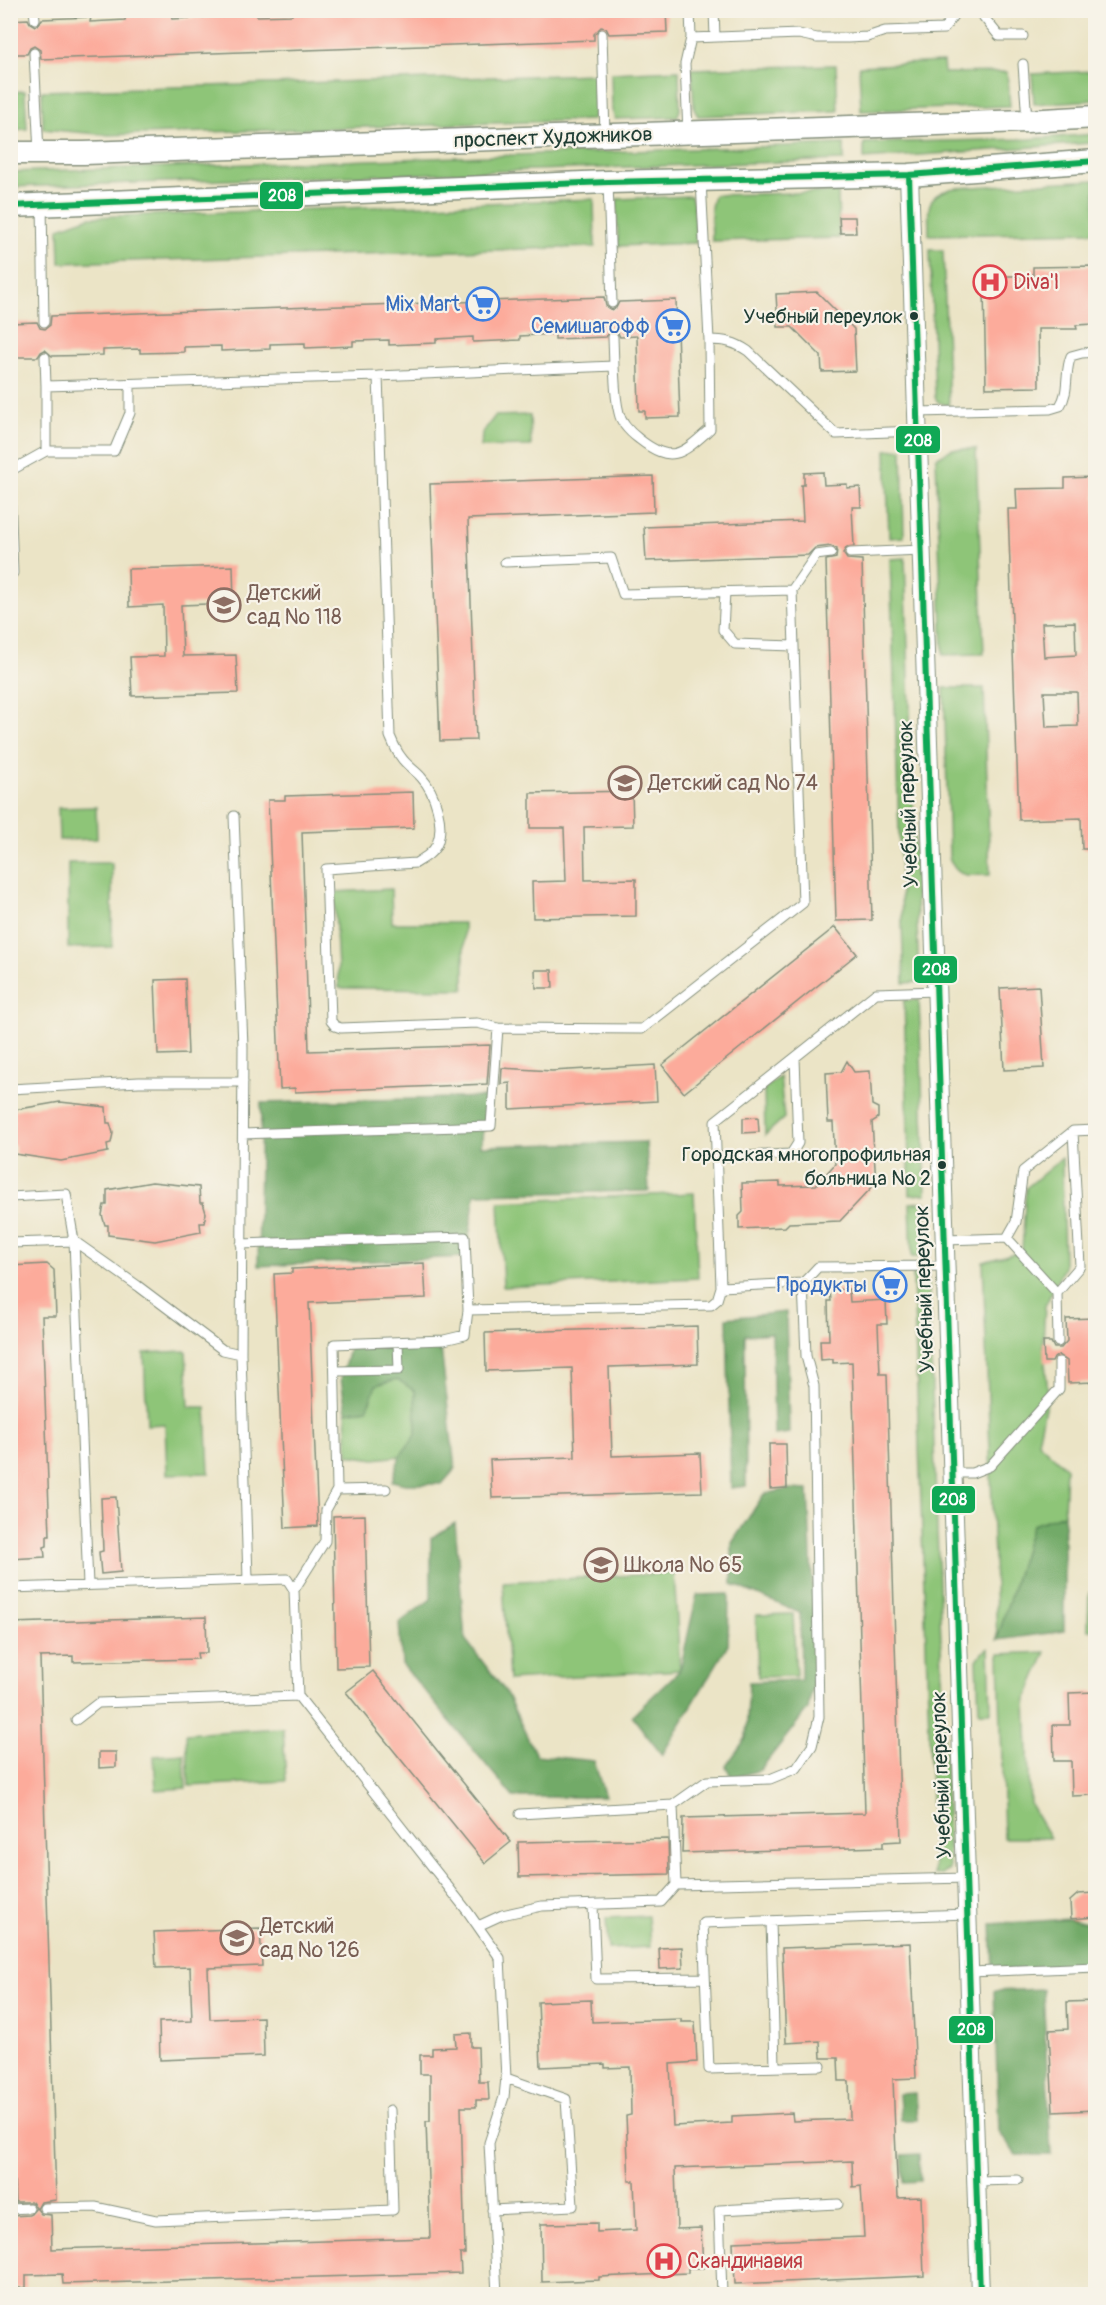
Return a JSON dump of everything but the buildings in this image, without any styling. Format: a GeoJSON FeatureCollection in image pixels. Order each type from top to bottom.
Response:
{"type":"FeatureCollection","features":[{"type":"Feature","properties":{"kind":"street","name":"проспект Художников"},"geometry":{"type":"LineString","coordinates":[[10,153],[84,153],[688,133],[1095,117]]}},
{"type":"Feature","properties":{"kind":"street"},"geometry":{"type":"LineString","coordinates":[[10,206],[608,182],[909,175],[1095,161]]}},
{"type":"Feature","properties":{"kind":"street","name":"Учебный переулок"},"geometry":{"type":"LineString","coordinates":[[909,175],[980,2295]]}},
{"type":"Feature","properties":{"kind":"lane"},"geometry":{"type":"LineString","coordinates":[[688,133],[685,64],[691,38],[690,10]]}},
{"type":"Feature","properties":{"kind":"lane"},"geometry":{"type":"LineString","coordinates":[[714,10],[714,37]]}},
{"type":"Feature","properties":{"kind":"lane"},"geometry":{"type":"LineString","coordinates":[[691,38],[800,34],[817,38],[848,38],[867,37],[885,31],[944,29],[957,10]]}},
{"type":"Feature","properties":{"kind":"lane"},"geometry":{"type":"LineString","coordinates":[[978,10],[999,36],[1023,36]]}},
{"type":"Feature","properties":{"kind":"lane"},"geometry":{"type":"LineString","coordinates":[[602,34],[604,135]]}},
{"type":"Feature","properties":{"kind":"lane"},"geometry":{"type":"LineString","coordinates":[[34,54],[39,153]]}},
{"type":"Feature","properties":{"kind":"lane"},"geometry":{"type":"LineString","coordinates":[[1023,64],[1027,121]]}},
{"type":"Feature","properties":{"kind":"lane"},"geometry":{"type":"LineString","coordinates":[[613,337],[619,416],[632,434],[654,451],[670,455],[687,450],[711,429],[701,180]]}},
{"type":"Feature","properties":{"kind":"lane"},"geometry":{"type":"LineString","coordinates":[[608,182],[612,303]]}},
{"type":"Feature","properties":{"kind":"lane"},"geometry":{"type":"LineString","coordinates":[[42,205],[44,322]]}},
{"type":"Feature","properties":{"kind":"lane"},"geometry":{"type":"LineString","coordinates":[[708,339],[728,341],[748,351],[836,434],[918,431]]}},
{"type":"Feature","properties":{"kind":"lane"},"geometry":{"type":"LineString","coordinates":[[917,412],[1050,409],[1060,406],[1066,398],[1066,368],[1071,356],[1082,352],[1095,352]]}},
{"type":"Feature","properties":{"kind":"lane"},"geometry":{"type":"LineString","coordinates":[[45,357],[46,451]]}},
{"type":"Feature","properties":{"kind":"lane"},"geometry":{"type":"LineString","coordinates":[[46,386],[614,366]]}},
{"type":"Feature","properties":{"kind":"lane"},"geometry":{"type":"LineString","coordinates":[[378,376],[390,736],[401,758],[422,777],[431,791],[437,811],[439,831],[437,845],[428,856],[416,863],[326,869],[331,1021],[335,1026],[341,1028],[477,1023],[498,1028],[642,1029],[803,903],[792,590],[816,555],[831,553]]}},
{"type":"Feature","properties":{"kind":"lane"},"geometry":{"type":"LineString","coordinates":[[10,471],[46,451],[114,451],[130,413],[130,384]]}},
{"type":"Feature","properties":{"kind":"lane"},"geometry":{"type":"LineString","coordinates":[[10,489],[13,573],[10,573]]}},
{"type":"Feature","properties":{"kind":"lane"},"geometry":{"type":"LineString","coordinates":[[850,552],[922,549]]}},
{"type":"Feature","properties":{"kind":"lane"},"geometry":{"type":"LineString","coordinates":[[505,562],[611,558],[623,594],[792,590]]}},
{"type":"Feature","properties":{"kind":"lane"},"geometry":{"type":"LineString","coordinates":[[725,592],[723,630],[735,644],[794,646]]}},
{"type":"Feature","properties":{"kind":"lane"},"geometry":{"type":"LineString","coordinates":[[234,816],[243,1082],[241,1354],[248,1579]]}},
{"type":"Feature","properties":{"kind":"lane"},"geometry":{"type":"LineString","coordinates":[[468,1311],[711,1305],[717,1300],[721,1287],[715,1121],[876,993],[937,991]]}},
{"type":"Feature","properties":{"kind":"lane"},"geometry":{"type":"LineString","coordinates":[[243,1134],[491,1126],[498,1028]]}},
{"type":"Feature","properties":{"kind":"lane"},"geometry":{"type":"LineString","coordinates":[[716,1157],[791,1154],[798,1143],[795,1058]]}},
{"type":"Feature","properties":{"kind":"lane"},"geometry":{"type":"LineString","coordinates":[[10,1089],[139,1082],[243,1082]]}},
{"type":"Feature","properties":{"kind":"lane"},"geometry":{"type":"LineString","coordinates":[[1007,1238],[1016,1222],[1023,1172],[1073,1131],[1095,1130]]}},
{"type":"Feature","properties":{"kind":"lane"},"geometry":{"type":"LineString","coordinates":[[1056,1293],[1080,1266],[1073,1131]]}},
{"type":"Feature","properties":{"kind":"lane"},"geometry":{"type":"LineString","coordinates":[[10,1197],[66,1194],[74,1241],[88,1585]]}},
{"type":"Feature","properties":{"kind":"lane"},"geometry":{"type":"LineString","coordinates":[[241,1244],[465,1237],[468,1311],[465,1335],[444,1340],[334,1344],[337,1490],[326,1510],[325,1541],[294,1590]]}},
{"type":"Feature","properties":{"kind":"lane"},"geometry":{"type":"LineString","coordinates":[[945,1240],[1007,1238]]}},
{"type":"Feature","properties":{"kind":"lane"},"geometry":{"type":"LineString","coordinates":[[1007,1238],[1056,1293],[1058,1342]]}},
{"type":"Feature","properties":{"kind":"lane"},"geometry":{"type":"LineString","coordinates":[[10,1243],[74,1241],[223,1350],[241,1354]]}},
{"type":"Feature","properties":{"kind":"lane"},"geometry":{"type":"LineString","coordinates":[[520,1814],[673,1805],[707,1781],[770,1779],[796,1767],[812,1746],[819,1717],[814,1386],[806,1356],[803,1283],[818,1266],[946,1266]]}},
{"type":"Feature","properties":{"kind":"lane"},"geometry":{"type":"LineString","coordinates":[[721,1287],[803,1283]]}},
{"type":"Feature","properties":{"kind":"lane"},"geometry":{"type":"LineString","coordinates":[[335,1371],[399,1370],[398,1342]]}},
{"type":"Feature","properties":{"kind":"lane"},"geometry":{"type":"LineString","coordinates":[[953,1473],[972,1473],[990,1466],[1059,1389],[1059,1362]]}},
{"type":"Feature","properties":{"kind":"lane"},"geometry":{"type":"LineString","coordinates":[[337,1490],[386,1489]]}},
{"type":"Feature","properties":{"kind":"lane"},"geometry":{"type":"LineString","coordinates":[[10,1588],[248,1579],[287,1580],[294,1590],[298,1696],[478,1926],[500,1958],[506,2078],[504,2097],[489,2144],[496,2295]]}},
{"type":"Feature","properties":{"kind":"lane"},"geometry":{"type":"LineString","coordinates":[[76,1720],[98,1703],[298,1696]]}},
{"type":"Feature","properties":{"kind":"lane"},"geometry":{"type":"LineString","coordinates":[[673,1805],[676,1886]]}},
{"type":"Feature","properties":{"kind":"lane"},"geometry":{"type":"LineString","coordinates":[[478,1926],[502,1915],[542,1906],[661,1902],[676,1886],[967,1878]]}},
{"type":"Feature","properties":{"kind":"lane"},"geometry":{"type":"LineString","coordinates":[[593,1905],[596,1979],[705,1978]]}},
{"type":"Feature","properties":{"kind":"lane"},"geometry":{"type":"LineString","coordinates":[[821,2066],[709,2069],[702,1923],[968,1914]]}},
{"type":"Feature","properties":{"kind":"lane"},"geometry":{"type":"LineString","coordinates":[[771,1921],[775,2066]]}},
{"type":"Feature","properties":{"kind":"lane"},"geometry":{"type":"LineString","coordinates":[[970,1972],[1095,1967]]}},
{"type":"Feature","properties":{"kind":"lane"},"geometry":{"type":"LineString","coordinates":[[492,2210],[573,2206],[566,2099],[506,2078]]}},
{"type":"Feature","properties":{"kind":"lane"},"geometry":{"type":"LineString","coordinates":[[44,2208],[95,2207],[156,2220],[393,2210],[390,2110]]}},
{"type":"Feature","properties":{"kind":"lane"},"geometry":{"type":"LineString","coordinates":[[977,2181],[1018,2180]]}},
{"type":"Feature","properties":{"kind":"lane"},"geometry":{"type":"LineString","coordinates":[[722,2295],[719,2210],[838,2204]]}},
{"type":"Feature","properties":{"kind":"lane"},"geometry":{"type":"LineString","coordinates":[[10,2209],[29,2208]]}},
{"type":"Feature","properties":{"kind":"green space"},"geometry":{"type":"Polygon","coordinates":[[[943,62],[944,73],[1007,72],[1010,106],[861,111],[859,66],[943,62]]]}},
{"type":"Feature","properties":{"kind":"green space"},"geometry":{"type":"Polygon","coordinates":[[[836,65],[838,111],[698,116],[694,109],[692,69],[836,65]]]}},
{"type":"Feature","properties":{"kind":"green space"},"geometry":{"type":"Polygon","coordinates":[[[679,70],[680,110],[677,117],[615,119],[612,110],[611,73],[679,70]]]}},
{"type":"Feature","properties":{"kind":"green space"},"geometry":{"type":"Polygon","coordinates":[[[1095,71],[1095,100],[1034,104],[1032,74],[1095,71]]]}},
{"type":"Feature","properties":{"kind":"green space"},"geometry":{"type":"Polygon","coordinates":[[[594,74],[595,111],[593,120],[109,135],[43,129],[42,91],[594,74]]]}},
{"type":"Feature","properties":{"kind":"green space"},"geometry":{"type":"Polygon","coordinates":[[[25,91],[27,129],[11,130],[11,92],[25,91]]]}},
{"type":"Feature","properties":{"kind":"green space"},"geometry":{"type":"Polygon","coordinates":[[[1096,134],[1095,142],[1092,143],[864,159],[864,143],[1029,139],[1096,134]]]}},
{"type":"Feature","properties":{"kind":"green space"},"geometry":{"type":"Polygon","coordinates":[[[844,144],[844,160],[11,187],[11,172],[844,144]]]}},
{"type":"Feature","properties":{"kind":"green space"},"geometry":{"type":"Polygon","coordinates":[[[1095,180],[1095,232],[929,235],[930,204],[937,195],[945,191],[955,188],[1095,180]]]}},
{"type":"Feature","properties":{"kind":"green space"},"geometry":{"type":"Polygon","coordinates":[[[838,192],[839,238],[712,241],[711,207],[714,195],[838,192]]]}},
{"type":"Feature","properties":{"kind":"green space"},"geometry":{"type":"Polygon","coordinates":[[[691,196],[694,207],[696,243],[618,246],[617,199],[691,196]]]}},
{"type":"Feature","properties":{"kind":"green space"},"geometry":{"type":"Polygon","coordinates":[[[594,199],[595,247],[60,263],[59,228],[90,217],[594,199]]]}},
{"type":"Feature","properties":{"kind":"green space"},"geometry":{"type":"Polygon","coordinates":[[[930,250],[943,250],[949,406],[938,402],[935,397],[930,250]]]}},
{"type":"Feature","properties":{"kind":"green space"},"geometry":{"type":"Polygon","coordinates":[[[530,415],[531,446],[481,447],[482,433],[495,416],[530,415]]]}},
{"type":"Feature","properties":{"kind":"green space"},"geometry":{"type":"Polygon","coordinates":[[[902,449],[904,537],[889,538],[886,450],[902,449]]]}},
{"type":"Feature","properties":{"kind":"green space"},"geometry":{"type":"Polygon","coordinates":[[[952,449],[976,449],[984,654],[943,655],[936,458],[952,449]]]}},
{"type":"Feature","properties":{"kind":"green space"},"geometry":{"type":"Polygon","coordinates":[[[905,558],[919,982],[904,983],[890,559],[905,558]]]}},
{"type":"Feature","properties":{"kind":"green space"},"geometry":{"type":"Polygon","coordinates":[[[944,688],[984,688],[990,875],[960,873],[949,857],[944,688]]]}},
{"type":"Feature","properties":{"kind":"green space"},"geometry":{"type":"Polygon","coordinates":[[[96,807],[97,839],[59,840],[58,808],[96,807]]]}},
{"type":"Feature","properties":{"kind":"green space"},"geometry":{"type":"Polygon","coordinates":[[[68,863],[112,863],[112,947],[68,948],[68,863]]]}},
{"type":"Feature","properties":{"kind":"green space"},"geometry":{"type":"Polygon","coordinates":[[[391,889],[392,923],[464,923],[464,989],[339,988],[334,892],[391,889]]]}},
{"type":"Feature","properties":{"kind":"green space"},"geometry":{"type":"Polygon","coordinates":[[[904,1000],[919,1000],[926,1194],[910,1195],[904,1000]]]}},
{"type":"Feature","properties":{"kind":"green space"},"geometry":{"type":"Polygon","coordinates":[[[780,1077],[784,1118],[765,1135],[764,1089],[780,1077]]]}},
{"type":"Feature","properties":{"kind":"green space"},"geometry":{"type":"Polygon","coordinates":[[[488,1097],[481,1146],[646,1142],[649,1191],[475,1194],[466,1257],[258,1266],[261,1103],[488,1097]]]}},
{"type":"Feature","properties":{"kind":"green space"},"geometry":{"type":"Polygon","coordinates":[[[1062,1158],[1064,1267],[1045,1306],[1043,1342],[1048,1393],[1038,1442],[1066,1468],[1064,1514],[1032,1525],[997,1640],[983,1262],[1022,1251],[1026,1188],[1062,1158]]]}},
{"type":"Feature","properties":{"kind":"green space"},"geometry":{"type":"Polygon","coordinates":[[[694,1193],[698,1278],[503,1287],[499,1202],[694,1193]]]}},
{"type":"Feature","properties":{"kind":"green space"},"geometry":{"type":"Polygon","coordinates":[[[926,1202],[928,1257],[912,1257],[910,1203],[926,1202]]]}},
{"type":"Feature","properties":{"kind":"green space"},"geometry":{"type":"Polygon","coordinates":[[[928,1273],[949,1870],[934,1875],[913,1274],[928,1273]]]}},
{"type":"Feature","properties":{"kind":"green space"},"geometry":{"type":"Polygon","coordinates":[[[786,1312],[789,1433],[774,1435],[772,1333],[745,1335],[746,1486],[731,1488],[727,1318],[786,1312]]]}},
{"type":"Feature","properties":{"kind":"green space"},"geometry":{"type":"Polygon","coordinates":[[[418,1347],[441,1349],[455,1469],[442,1484],[405,1484],[392,1481],[400,1456],[416,1435],[415,1391],[397,1379],[376,1385],[367,1409],[346,1412],[341,1379],[349,1349],[418,1347]]]}},
{"type":"Feature","properties":{"kind":"green space"},"geometry":{"type":"Polygon","coordinates":[[[186,1351],[189,1407],[206,1407],[209,1473],[167,1474],[165,1424],[147,1425],[144,1353],[186,1351]]]}},
{"type":"Feature","properties":{"kind":"green space"},"geometry":{"type":"Polygon","coordinates":[[[397,1379],[415,1391],[416,1435],[400,1456],[375,1459],[348,1455],[346,1412],[367,1409],[376,1385],[397,1379]]]}},
{"type":"Feature","properties":{"kind":"green space"},"geometry":{"type":"Polygon","coordinates":[[[789,1489],[808,1490],[816,1667],[808,1709],[760,1770],[732,1778],[726,1766],[746,1738],[749,1682],[801,1680],[800,1613],[732,1584],[732,1543],[764,1494],[789,1489]]]}},
{"type":"Feature","properties":{"kind":"green space"},"geometry":{"type":"Polygon","coordinates":[[[1064,1514],[1064,1631],[997,1640],[1032,1525],[1064,1514]]]}},
{"type":"Feature","properties":{"kind":"green space"},"geometry":{"type":"Polygon","coordinates":[[[455,1523],[465,1639],[505,1691],[536,1755],[594,1761],[605,1797],[513,1797],[402,1664],[399,1623],[431,1599],[431,1538],[455,1523]]]}},
{"type":"Feature","properties":{"kind":"green space"},"geometry":{"type":"Polygon","coordinates":[[[674,1573],[680,1670],[509,1680],[503,1582],[674,1573]]]}},
{"type":"Feature","properties":{"kind":"green space"},"geometry":{"type":"Polygon","coordinates":[[[1089,1593],[1095,1593],[1095,1630],[1088,1630],[1089,1593]]]}},
{"type":"Feature","properties":{"kind":"green space"},"geometry":{"type":"Polygon","coordinates":[[[729,1594],[728,1645],[662,1755],[632,1716],[680,1670],[697,1595],[729,1594]]]}},
{"type":"Feature","properties":{"kind":"green space"},"geometry":{"type":"Polygon","coordinates":[[[793,1614],[796,1676],[758,1677],[756,1615],[793,1614]]]}},
{"type":"Feature","properties":{"kind":"green space"},"geometry":{"type":"Polygon","coordinates":[[[989,1648],[991,1712],[979,1712],[977,1660],[989,1648]]]}},
{"type":"Feature","properties":{"kind":"green space"},"geometry":{"type":"Polygon","coordinates":[[[1046,1652],[1026,1700],[1030,1804],[1050,1838],[1004,1838],[999,1654],[1046,1652]]]}},
{"type":"Feature","properties":{"kind":"green space"},"geometry":{"type":"Polygon","coordinates":[[[283,1728],[286,1781],[189,1786],[186,1734],[283,1728]]]}},
{"type":"Feature","properties":{"kind":"green space"},"geometry":{"type":"Polygon","coordinates":[[[184,1754],[186,1788],[156,1790],[154,1756],[184,1754]]]}},
{"type":"Feature","properties":{"kind":"green space"},"geometry":{"type":"Polygon","coordinates":[[[648,1916],[650,1947],[608,1949],[606,1918],[648,1916]]]}},
{"type":"Feature","properties":{"kind":"green space"},"geometry":{"type":"Polygon","coordinates":[[[1071,1919],[1095,1925],[1095,1967],[993,1971],[991,1924],[1071,1919]]]}},
{"type":"Feature","properties":{"kind":"green space"},"geometry":{"type":"Polygon","coordinates":[[[1043,1989],[1051,2155],[1016,2155],[999,2131],[994,1991],[1043,1989]]]}},
{"type":"Feature","properties":{"kind":"green space"},"geometry":{"type":"Polygon","coordinates":[[[915,2093],[917,2120],[901,2120],[899,2094],[915,2093]]]}},
{"type":"Feature","properties":{"kind":"green space"},"geometry":{"type":"Polygon","coordinates":[[[919,2154],[920,2181],[904,2182],[902,2155],[919,2154]]]}},
{"type":"Feature","properties":{"kind":"transit line","name":"208"},"geometry":{"type":"LineString","coordinates":[[10,206],[608,182],[909,175],[1096,161]]}},
{"type":"Feature","properties":{"kind":"transit line","name":"208"},"geometry":{"type":"LineString","coordinates":[[909,175],[980,2294]]}},
{"type":"Feature","properties":{"kind":"place","name":"Diva'l"},"geometry":{"type":"Point","coordinates":[990,282]}},
{"type":"Feature","properties":{"kind":"place","name":"Mix Mart"},"geometry":{"type":"Point","coordinates":[483,304]}},
{"type":"Feature","properties":{"kind":"place","name":"Учебный переулок"},"geometry":{"type":"Point","coordinates":[914,316]}},
{"type":"Feature","properties":{"kind":"place","name":"Семишагофф"},"geometry":{"type":"Point","coordinates":[673,326]}},
{"type":"Feature","properties":{"kind":"place","name":"Детский сад № 118"},"geometry":{"type":"Point","coordinates":[224,605]}},
{"type":"Feature","properties":{"kind":"place","name":"Детский сад № 74"},"geometry":{"type":"Point","coordinates":[625,783]}},
{"type":"Feature","properties":{"kind":"place","name":"Городская многопрофильная больница № 2"},"geometry":{"type":"Point","coordinates":[942,1165]}},
{"type":"Feature","properties":{"kind":"place","name":"Продукты"},"geometry":{"type":"Point","coordinates":[890,1285]}},
{"type":"Feature","properties":{"kind":"place","name":"Школа № 65"},"geometry":{"type":"Point","coordinates":[601,1565]}},
{"type":"Feature","properties":{"kind":"place","name":"Детский сад № 126"},"geometry":{"type":"Point","coordinates":[237,1938]}},
{"type":"Feature","properties":{"kind":"place","name":"Скандинавия"},"geometry":{"type":"Point","coordinates":[664,2261]}}]}
